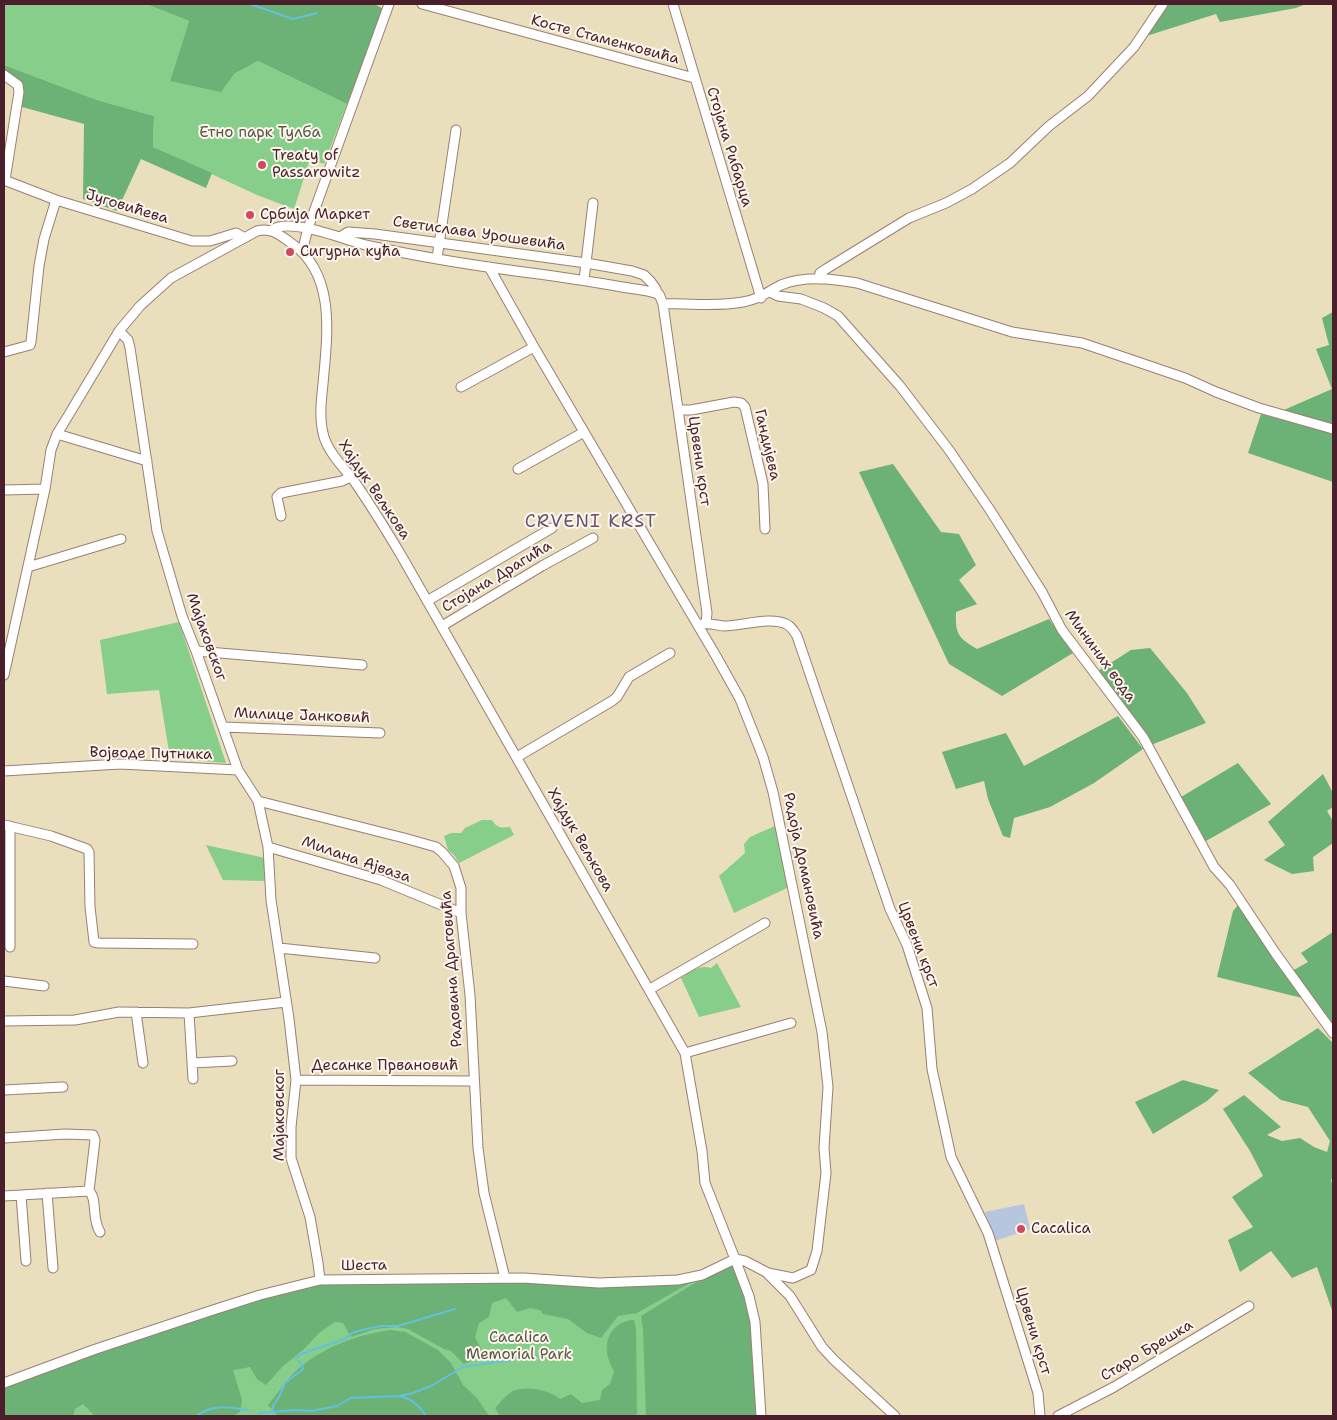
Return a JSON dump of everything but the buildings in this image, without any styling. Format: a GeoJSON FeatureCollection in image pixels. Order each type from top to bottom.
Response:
{"type":"FeatureCollection","features":[{"type":"Feature","properties":{"kind":"street"},"geometry":{"type":"LineString","coordinates":[[302,252],[308,228],[389,4]]}},
{"type":"Feature","properties":{"kind":"street","name":"Косте Стаменковића"},"geometry":{"type":"LineString","coordinates":[[422,4],[694,78]]}},
{"type":"Feature","properties":{"kind":"street","name":"Стојана Рибарца"},"geometry":{"type":"LineString","coordinates":[[673,4],[761,298]]}},
{"type":"Feature","properties":{"kind":"street"},"geometry":{"type":"LineString","coordinates":[[819,279],[820,273],[868,242],[909,218],[959,196],[1010,164],[1049,126],[1088,96],[1134,47],[1163,4]]}},
{"type":"Feature","properties":{"kind":"street"},"geometry":{"type":"LineString","coordinates":[[4,75],[18,85],[19,92],[4,180]]}},
{"type":"Feature","properties":{"kind":"street"},"geometry":{"type":"LineString","coordinates":[[438,258],[456,130]]}},
{"type":"Feature","properties":{"kind":"street","name":"Југовићева"},"geometry":{"type":"LineString","coordinates":[[4,180],[56,200],[192,242],[210,241],[236,232],[243,237]]}},
{"type":"Feature","properties":{"kind":"street"},"geometry":{"type":"LineString","coordinates":[[4,352],[30,345],[39,266],[44,239],[56,200]]}},
{"type":"Feature","properties":{"kind":"street"},"geometry":{"type":"LineString","coordinates":[[584,280],[593,203]]}},
{"type":"Feature","properties":{"kind":"street","name":"Светислава Урошевића"},"geometry":{"type":"LineString","coordinates":[[272,230],[280,226],[308,228],[358,244],[489,267],[584,280],[657,294],[662,298],[662,304]]}},
{"type":"Feature","properties":{"kind":"street"},"geometry":{"type":"LineString","coordinates":[[4,675],[51,450],[57,434],[119,331],[140,306],[171,278],[243,237],[262,229],[272,230]]}},
{"type":"Feature","properties":{"kind":"street","name":"Хајдук Вељкова"},"geometry":{"type":"LineString","coordinates":[[272,230],[302,252],[314,269],[322,286],[328,328],[321,411],[324,439],[376,513],[685,1053],[702,1151],[705,1183],[749,1296],[755,1322],[761,1416]]}},
{"type":"Feature","properties":{"kind":"street","name":"Светислава Урошевића"},"geometry":{"type":"LineString","coordinates":[[340,237],[348,232],[355,232],[586,263],[644,275],[656,289],[657,294]]}},
{"type":"Feature","properties":{"kind":"street","name":"Радоја Домановића"},"geometry":{"type":"LineString","coordinates":[[489,267],[584,432],[702,624],[740,699],[763,757],[773,792],[816,994],[827,1066],[828,1087],[824,1148],[826,1173],[816,1258],[811,1270],[800,1276],[789,1278],[768,1273],[735,1258]]}},
{"type":"Feature","properties":{"kind":"street"},"geometry":{"type":"LineString","coordinates":[[662,304],[727,304],[743,302],[761,298],[782,285],[803,280],[832,279],[857,283],[1012,332],[1082,343],[1185,378],[1259,408],[1333,429]]}},
{"type":"Feature","properties":{"kind":"street","name":"Мининих вода"},"geometry":{"type":"LineString","coordinates":[[770,292],[778,296],[801,299],[838,316],[900,386],[949,450],[1042,592],[1062,630],[1143,737],[1214,867],[1230,885],[1276,954],[1333,1032]]}},
{"type":"Feature","properties":{"kind":"street","name":"Црвени крст"},"geometry":{"type":"LineString","coordinates":[[662,304],[707,613],[702,624],[724,626],[769,621],[779,622],[789,626],[796,636],[890,909],[907,945],[921,988],[927,1008],[932,1069],[951,1157],[988,1234],[1038,1393],[1040,1416]]}},
{"type":"Feature","properties":{"kind":"street","name":"Мајаковског"},"geometry":{"type":"LineString","coordinates":[[119,331],[128,340],[130,348],[157,531],[182,616],[238,770],[258,801],[268,847],[271,900],[296,1080],[291,1127],[291,1158],[310,1217],[320,1280]]}},
{"type":"Feature","properties":{"kind":"street"},"geometry":{"type":"LineString","coordinates":[[461,387],[534,347]]}},
{"type":"Feature","properties":{"kind":"street","name":"Гандијева"},"geometry":{"type":"LineString","coordinates":[[678,410],[691,410],[734,402],[741,403],[745,407],[762,484],[765,528]]}},
{"type":"Feature","properties":{"kind":"street"},"geometry":{"type":"LineString","coordinates":[[518,469],[584,432]]}},
{"type":"Feature","properties":{"kind":"street"},"geometry":{"type":"LineString","coordinates":[[57,434],[147,461]]}},
{"type":"Feature","properties":{"kind":"street"},"geometry":{"type":"LineString","coordinates":[[281,516],[277,497],[281,493],[342,481],[350,477]]}},
{"type":"Feature","properties":{"kind":"street"},"geometry":{"type":"LineString","coordinates":[[4,490],[44,489]]}},
{"type":"Feature","properties":{"kind":"street"},"geometry":{"type":"LineString","coordinates":[[427,601],[552,528]]}},
{"type":"Feature","properties":{"kind":"street","name":"Стојана Драгића"},"geometry":{"type":"LineString","coordinates":[[442,626],[593,538]]}},
{"type":"Feature","properties":{"kind":"street"},"geometry":{"type":"LineString","coordinates":[[28,567],[121,539]]}},
{"type":"Feature","properties":{"kind":"street"},"geometry":{"type":"LineString","coordinates":[[196,651],[362,665]]}},
{"type":"Feature","properties":{"kind":"street"},"geometry":{"type":"LineString","coordinates":[[516,757],[617,697],[629,677],[670,653]]}},
{"type":"Feature","properties":{"kind":"street","name":"Милице Јанковић"},"geometry":{"type":"LineString","coordinates":[[223,727],[380,733]]}},
{"type":"Feature","properties":{"kind":"street","name":"Војводе Путника"},"geometry":{"type":"LineString","coordinates":[[4,771],[120,764],[238,770]]}},
{"type":"Feature","properties":{"kind":"street","name":"Радована Драговића"},"geometry":{"type":"LineString","coordinates":[[258,801],[436,848],[450,861],[457,874],[470,995],[478,1148],[484,1193],[505,1278]]}},
{"type":"Feature","properties":{"kind":"street"},"geometry":{"type":"LineString","coordinates":[[10,947],[7,826],[51,836],[87,849],[89,852],[90,907],[92,938],[94,942],[193,944]]}},
{"type":"Feature","properties":{"kind":"street","name":"Милана Ајваза"},"geometry":{"type":"LineString","coordinates":[[268,847],[381,880],[461,913]]}},
{"type":"Feature","properties":{"kind":"street"},"geometry":{"type":"LineString","coordinates":[[650,990],[765,923]]}},
{"type":"Feature","properties":{"kind":"street"},"geometry":{"type":"LineString","coordinates":[[279,948],[374,958]]}},
{"type":"Feature","properties":{"kind":"street"},"geometry":{"type":"LineString","coordinates":[[4,981],[44,986]]}},
{"type":"Feature","properties":{"kind":"street"},"geometry":{"type":"LineString","coordinates":[[4,1021],[75,1020],[120,1012],[189,1013],[286,1002]]}},
{"type":"Feature","properties":{"kind":"street"},"geometry":{"type":"LineString","coordinates":[[136,1012],[143,1063]]}},
{"type":"Feature","properties":{"kind":"street"},"geometry":{"type":"LineString","coordinates":[[189,1013],[193,1079]]}},
{"type":"Feature","properties":{"kind":"street"},"geometry":{"type":"LineString","coordinates":[[685,1053],[791,1023]]}},
{"type":"Feature","properties":{"kind":"street"},"geometry":{"type":"LineString","coordinates":[[192,1063],[232,1061]]}},
{"type":"Feature","properties":{"kind":"street","name":"Десанке Првановић"},"geometry":{"type":"LineString","coordinates":[[296,1080],[474,1081]]}},
{"type":"Feature","properties":{"kind":"street"},"geometry":{"type":"LineString","coordinates":[[4,1090],[63,1087]]}},
{"type":"Feature","properties":{"kind":"street"},"geometry":{"type":"LineString","coordinates":[[4,1138],[65,1134],[93,1136],[95,1140],[89,1190],[94,1196],[95,1221],[100,1232]]}},
{"type":"Feature","properties":{"kind":"street"},"geometry":{"type":"LineString","coordinates":[[4,1196],[89,1190]]}},
{"type":"Feature","properties":{"kind":"street"},"geometry":{"type":"LineString","coordinates":[[47,1193],[53,1268]]}},
{"type":"Feature","properties":{"kind":"street"},"geometry":{"type":"LineString","coordinates":[[21,1195],[26,1261]]}},
{"type":"Feature","properties":{"kind":"street","name":"Шеста"},"geometry":{"type":"LineString","coordinates":[[4,1383],[210,1310],[320,1280],[505,1278],[600,1283],[678,1280],[702,1275],[735,1258]]}},
{"type":"Feature","properties":{"kind":"street"},"geometry":{"type":"LineString","coordinates":[[768,1273],[790,1296],[822,1347],[895,1416]]}},
{"type":"Feature","properties":{"kind":"street","name":"Старо Брешка"},"geometry":{"type":"LineString","coordinates":[[1058,1416],[1114,1387],[1249,1306]]}},
{"type":"Feature","properties":{"kind":"shaded area"},"geometry":{"type":"Polygon","coordinates":[[[1024,1204],[1030,1229],[995,1241],[985,1212],[1024,1204]]]}},
{"type":"Feature","properties":{"kind":"green space","name":"Етно парк Тулба"},"geometry":{"type":"Polygon","coordinates":[[[4,4],[146,4],[189,21],[170,81],[234,74],[258,61],[347,104],[324,164],[310,159],[294,209],[257,195],[153,147],[154,116],[97,100],[4,65],[4,4]]]}},
{"type":"Feature","properties":{"kind":"green space"},"geometry":{"type":"Polygon","coordinates":[[[146,4],[374,4],[384,9],[347,104],[258,61],[234,74],[221,92],[170,81],[189,21],[146,4]]]}},
{"type":"Feature","properties":{"kind":"green space"},"geometry":{"type":"Polygon","coordinates":[[[1163,4],[1306,4],[1296,8],[1220,22],[1216,14],[1140,38],[1163,4]]]}},
{"type":"Feature","properties":{"kind":"green space"},"geometry":{"type":"Polygon","coordinates":[[[4,65],[97,100],[154,116],[153,147],[212,173],[206,188],[141,159],[117,211],[83,199],[84,124],[22,107],[23,88],[14,79],[4,75],[4,65]]]}},
{"type":"Feature","properties":{"kind":"green space"},"geometry":{"type":"Polygon","coordinates":[[[1333,312],[1333,429],[1277,413],[1332,389],[1316,349],[1329,345],[1322,318],[1333,312]]]}},
{"type":"Feature","properties":{"kind":"green space"},"geometry":{"type":"Polygon","coordinates":[[[1261,414],[1333,434],[1333,482],[1248,453],[1261,414]]]}},
{"type":"Feature","properties":{"kind":"green space"},"geometry":{"type":"Polygon","coordinates":[[[893,464],[941,532],[959,534],[976,565],[959,580],[977,604],[956,612],[957,631],[962,639],[977,649],[1049,619],[1073,653],[1002,696],[949,664],[859,472],[893,464]]]}},
{"type":"Feature","properties":{"kind":"green space"},"geometry":{"type":"Polygon","coordinates":[[[179,622],[226,763],[170,758],[159,690],[107,694],[100,640],[179,622]]]}},
{"type":"Feature","properties":{"kind":"green space"},"geometry":{"type":"Polygon","coordinates":[[[1150,648],[1187,693],[1206,723],[1151,745],[1098,671],[1131,650],[1150,648]]]}},
{"type":"Feature","properties":{"kind":"green space"},"geometry":{"type":"Polygon","coordinates":[[[1118,716],[1143,749],[1094,783],[1050,807],[1014,818],[1010,838],[1003,836],[988,799],[984,781],[956,789],[942,752],[1006,733],[1024,766],[1118,716]]]}},
{"type":"Feature","properties":{"kind":"green space"},"geometry":{"type":"Polygon","coordinates":[[[1238,763],[1271,804],[1206,841],[1181,797],[1238,763]]]}},
{"type":"Feature","properties":{"kind":"green space"},"geometry":{"type":"Polygon","coordinates":[[[1323,774],[1333,793],[1333,807],[1327,811],[1333,821],[1333,843],[1313,857],[1314,871],[1292,874],[1264,860],[1285,845],[1268,822],[1323,774]]]}},
{"type":"Feature","properties":{"kind":"green space"},"geometry":{"type":"Polygon","coordinates":[[[482,820],[492,820],[500,827],[510,827],[514,835],[459,863],[448,850],[444,836],[451,833],[461,833],[465,828],[482,820]]]}},
{"type":"Feature","properties":{"kind":"green space"},"geometry":{"type":"Polygon","coordinates":[[[777,825],[789,887],[734,913],[719,876],[745,853],[744,844],[750,837],[777,825]]]}},
{"type":"Feature","properties":{"kind":"green space"},"geometry":{"type":"Polygon","coordinates":[[[206,845],[265,858],[265,881],[223,880],[206,845]]]}},
{"type":"Feature","properties":{"kind":"green space"},"geometry":{"type":"Polygon","coordinates":[[[1238,905],[1302,998],[1217,977],[1233,911],[1238,905]]]}},
{"type":"Feature","properties":{"kind":"green space"},"geometry":{"type":"Polygon","coordinates":[[[1333,932],[1333,1027],[1292,971],[1308,962],[1301,953],[1333,932]]]}},
{"type":"Feature","properties":{"kind":"green space"},"geometry":{"type":"Polygon","coordinates":[[[717,963],[741,1007],[699,1017],[681,978],[695,969],[711,968],[717,963]]]}},
{"type":"Feature","properties":{"kind":"green space"},"geometry":{"type":"Polygon","coordinates":[[[1318,1028],[1333,1043],[1333,1177],[1331,1180],[1333,1186],[1333,1313],[1317,1267],[1292,1278],[1271,1251],[1240,1272],[1228,1240],[1253,1227],[1232,1197],[1263,1176],[1250,1151],[1223,1109],[1244,1095],[1281,1127],[1267,1135],[1282,1141],[1300,1138],[1314,1147],[1327,1152],[1330,1141],[1308,1107],[1281,1100],[1248,1073],[1318,1028]]]}},
{"type":"Feature","properties":{"kind":"green space"},"geometry":{"type":"Polygon","coordinates":[[[1183,1080],[1219,1090],[1207,1101],[1153,1134],[1135,1102],[1183,1080]]]}},
{"type":"Feature","properties":{"kind":"green space"},"geometry":{"type":"Polygon","coordinates":[[[735,1259],[749,1296],[761,1416],[646,1416],[641,1316],[698,1281],[705,1273],[735,1259]]]}},
{"type":"Feature","properties":{"kind":"green space","name":"Cacalica Memorial Park"},"geometry":{"type":"Polygon","coordinates":[[[699,1276],[761,1416],[4,1416],[93,1350],[599,1283],[699,1276]]]}},
{"type":"Feature","properties":{"kind":"green space"},"geometry":{"type":"Polygon","coordinates":[[[695,1280],[637,1313],[618,1316],[601,1338],[587,1333],[568,1319],[543,1314],[540,1310],[530,1308],[517,1312],[506,1298],[492,1303],[489,1317],[479,1323],[475,1337],[482,1351],[478,1358],[464,1364],[451,1351],[408,1329],[397,1327],[375,1329],[351,1337],[343,1323],[335,1322],[320,1332],[303,1350],[283,1366],[266,1385],[257,1379],[250,1367],[233,1370],[242,1400],[240,1412],[233,1416],[95,1416],[83,1404],[75,1409],[73,1416],[4,1416],[4,1383],[302,1284],[695,1280]]]}},
{"type":"Feature","properties":{"kind":"green space"},"geometry":{"type":"Polygon","coordinates":[[[634,1320],[636,1329],[637,1416],[500,1416],[495,1408],[508,1394],[524,1388],[538,1389],[560,1399],[571,1394],[582,1403],[600,1400],[602,1390],[610,1384],[614,1372],[608,1359],[607,1343],[609,1337],[616,1327],[627,1321],[634,1320]]]}},
{"type":"Feature","properties":{"kind":"green space"},"geometry":{"type":"Polygon","coordinates":[[[390,1330],[405,1332],[438,1350],[451,1363],[463,1385],[477,1398],[489,1416],[278,1416],[268,1405],[291,1376],[327,1349],[364,1335],[390,1330]]]}},
{"type":"Feature","properties":{"kind":"waterway"},"geometry":{"type":"LineString","coordinates":[[250,4],[293,19],[317,13]]}},
{"type":"Feature","properties":{"kind":"waterway"},"geometry":{"type":"LineString","coordinates":[[297,1358],[301,1354],[342,1340],[358,1331],[380,1326],[398,1326],[455,1309]]}},
{"type":"Feature","properties":{"kind":"waterway"},"geometry":{"type":"LineString","coordinates":[[400,1396],[431,1386],[463,1367],[537,1356]]}},
{"type":"Feature","properties":{"kind":"waterway"},"geometry":{"type":"LineString","coordinates":[[273,1412],[273,1406],[285,1383],[303,1369],[299,1361]]}},
{"type":"Feature","properties":{"kind":"waterway"},"geometry":{"type":"LineString","coordinates":[[259,1413],[296,1410],[312,1411],[337,1406],[351,1398],[400,1396],[411,1400],[426,1416]]}},
{"type":"Feature","properties":{"kind":"waterway"},"geometry":{"type":"LineString","coordinates":[[196,1416],[214,1408],[227,1407],[248,1410]]}},
{"type":"Feature","properties":{"kind":"place","name":"Treaty of Passarowitz"},"geometry":{"type":"Point","coordinates":[262,165]}},
{"type":"Feature","properties":{"kind":"place","name":"Србија Маркет"},"geometry":{"type":"Point","coordinates":[250,215]}},
{"type":"Feature","properties":{"kind":"place","name":"Сигурна кућа"},"geometry":{"type":"Point","coordinates":[290,252]}},
{"type":"Feature","properties":{"kind":"place","name":"Cacalica"},"geometry":{"type":"Point","coordinates":[1021,1229]}},
{"type":"Feature","properties":{"kind":"district","name":"CRVENI KRST"},"geometry":{"type":"Point","coordinates":[591,522]}}]}
